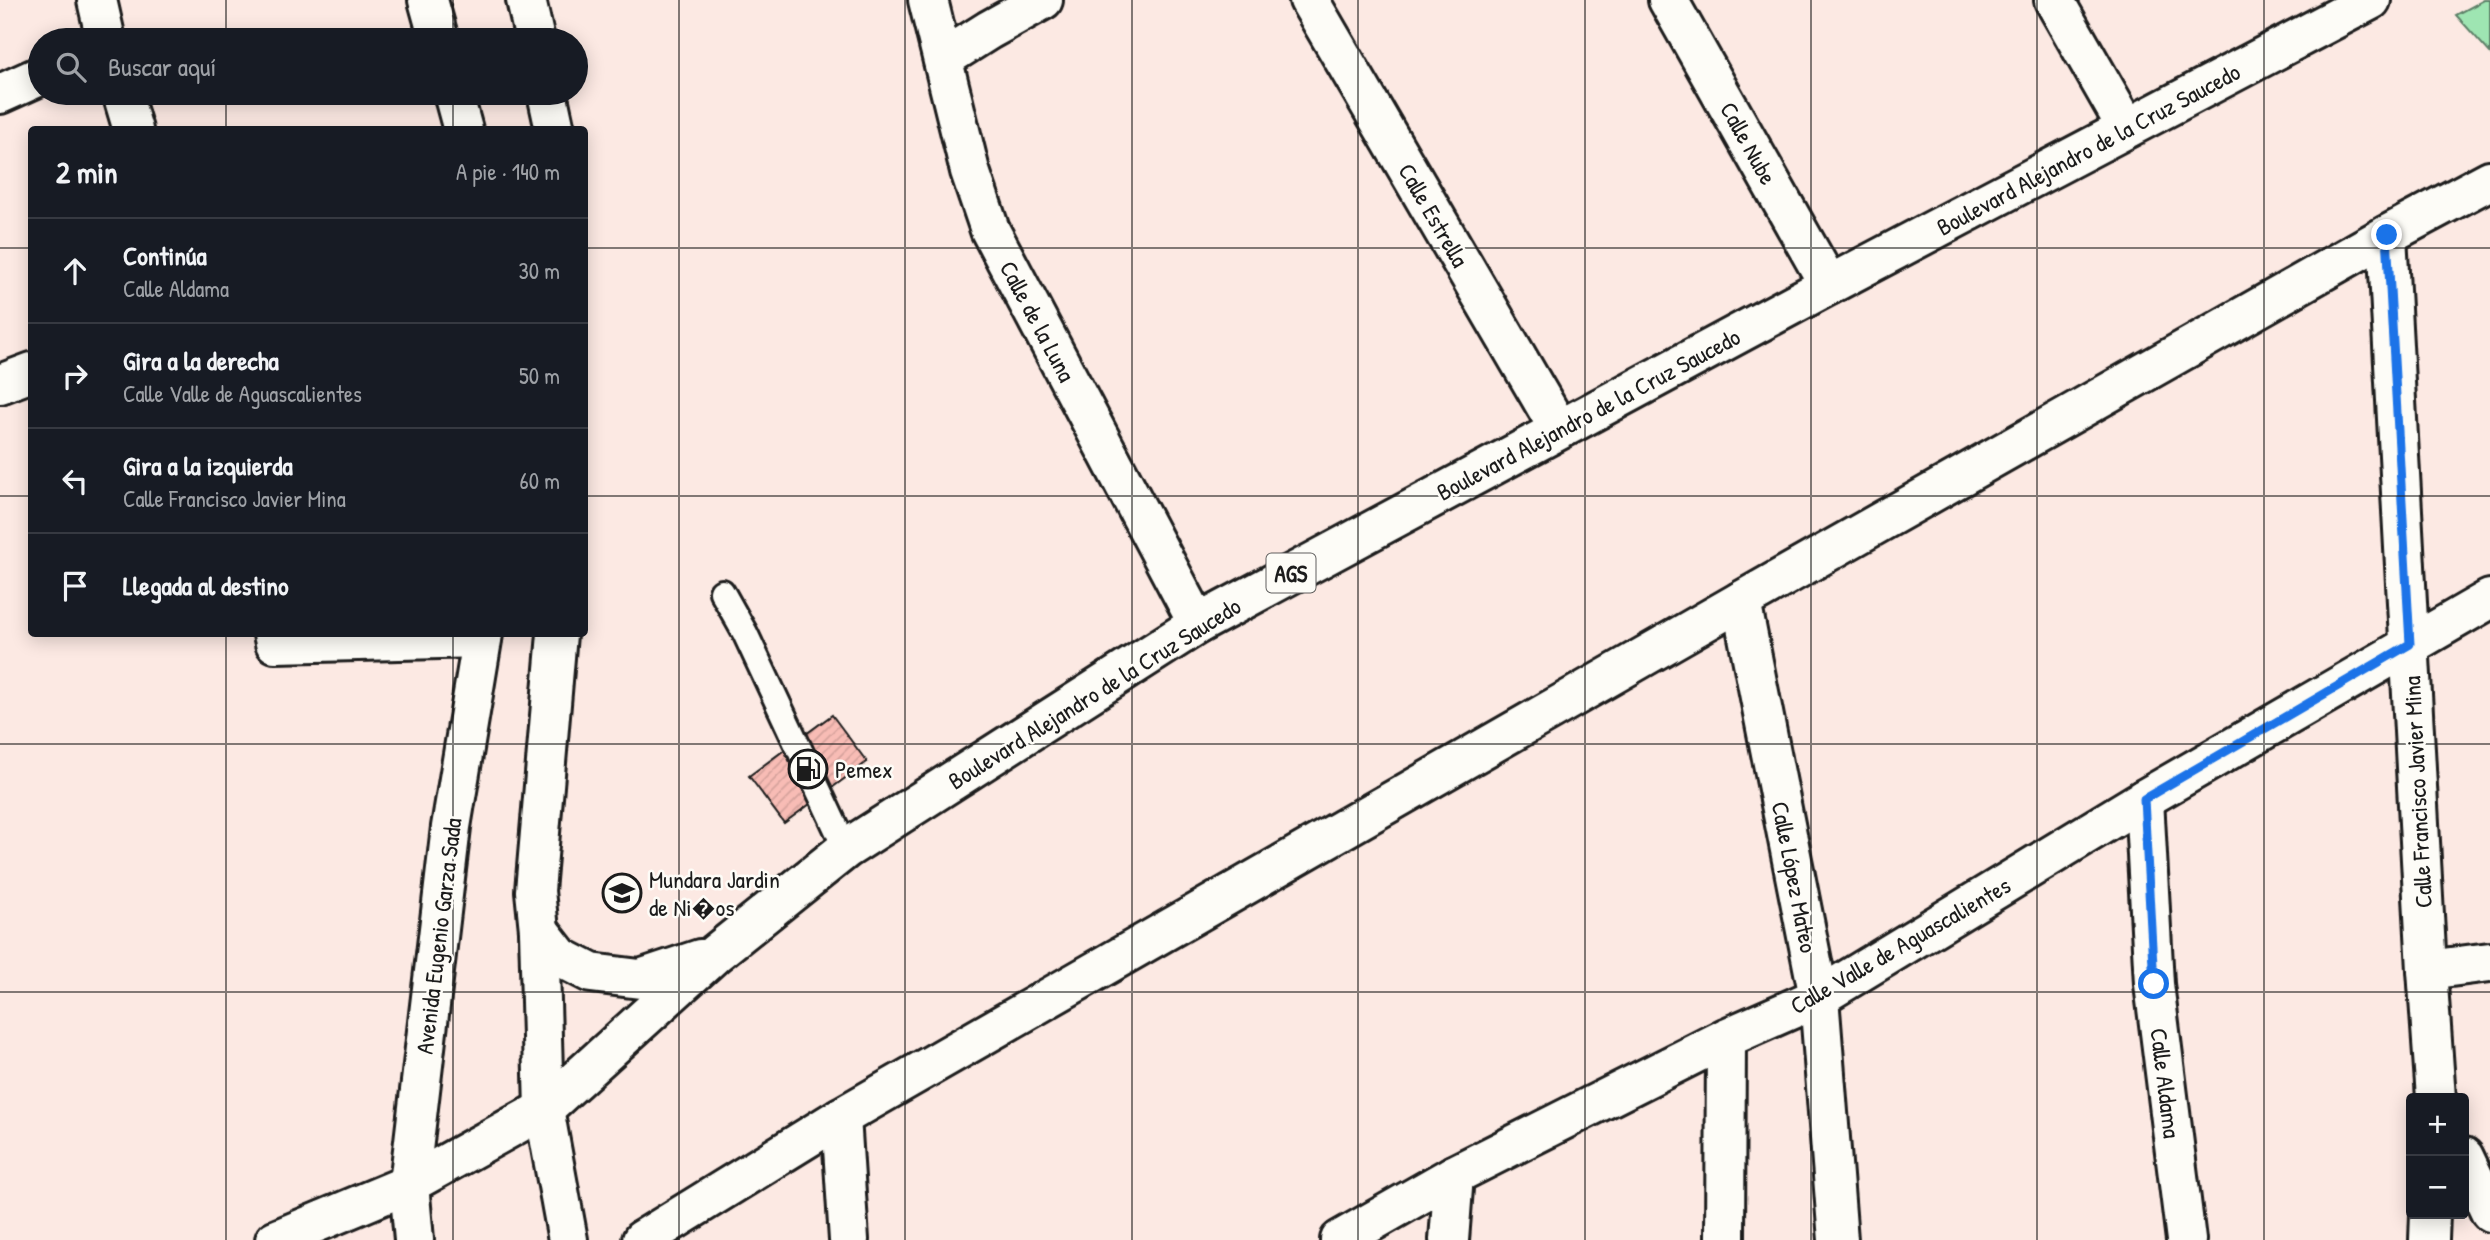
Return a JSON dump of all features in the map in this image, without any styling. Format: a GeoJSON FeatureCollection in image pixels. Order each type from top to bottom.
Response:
{"type":"FeatureCollection","features":[{"type":"Feature","properties":{"kind":"main road"},"geometry":{"type":"LineString","coordinates":[[97,0],[103,28]]}},
{"type":"Feature","properties":{"kind":"main road"},"geometry":{"type":"LineString","coordinates":[[428,0],[436,28]]}},
{"type":"Feature","properties":{"kind":"main road"},"geometry":{"type":"LineString","coordinates":[[526,0],[532,28]]}},
{"type":"Feature","properties":{"kind":"main road","name":"Calle de la Luna"},"geometry":{"type":"LineString","coordinates":[[928,0],[970,171],[990,230],[1198,624]]}},
{"type":"Feature","properties":{"kind":"main road"},"geometry":{"type":"LineString","coordinates":[[943,59],[1043,0]]}},
{"type":"Feature","properties":{"kind":"main road","name":"Calle Estrella"},"geometry":{"type":"LineString","coordinates":[[1309,0],[1559,429]]}},
{"type":"Feature","properties":{"kind":"main road","name":"Calle Nube"},"geometry":{"type":"LineString","coordinates":[[1668,0],[1829,285]]}},
{"type":"Feature","properties":{"kind":"main road","name":"Boulevard Alejandro de la Cruz Saucedo"},"geometry":{"type":"LineString","coordinates":[[275,1240],[409,1184],[544,1109],[716,953],[846,849],[1198,624],[1829,285],[2371,0]]}},
{"type":"Feature","properties":{"kind":"main road"},"geometry":{"type":"LineString","coordinates":[[2063,4],[2127,128]]}},
{"type":"Feature","properties":{"kind":"main road"},"geometry":{"type":"LineString","coordinates":[[0,94],[28,81]]}},
{"type":"Feature","properties":{"kind":"main road"},"geometry":{"type":"LineString","coordinates":[[126,105],[132,126]]}},
{"type":"Feature","properties":{"kind":"main road"},"geometry":{"type":"LineString","coordinates":[[456,105],[462,126]]}},
{"type":"Feature","properties":{"kind":"main road"},"geometry":{"type":"LineString","coordinates":[[550,105],[554,126]]}},
{"type":"Feature","properties":{"kind":"main road"},"geometry":{"type":"LineString","coordinates":[[642,1240],[841,1117],[1741,601],[2387,235],[2490,180]]}},
{"type":"Feature","properties":{"kind":"main road","name":"Calle Francisco Javier Mina"},"geometry":{"type":"LineString","coordinates":[[2387,235],[2436,1093]]}},
{"type":"Feature","properties":{"kind":"main road"},"geometry":{"type":"LineString","coordinates":[[0,384],[28,374]]}},
{"type":"Feature","properties":{"kind":"main road","name":"Calle Valle de Aguascalientes"},"geometry":{"type":"LineString","coordinates":[[1340,1240],[1454,1175],[1726,1038],[1819,997],[2144,799],[2490,599]]}},
{"type":"Feature","properties":{"kind":"main road","name":"Calle López Mateo"},"geometry":{"type":"LineString","coordinates":[[1741,601],[1819,997],[1839,1240]]}},
{"type":"Feature","properties":{"kind":"main road"},"geometry":{"type":"LineString","coordinates":[[274,637],[275,643],[453,637]]}},
{"type":"Feature","properties":{"kind":"main road","name":"Avenida Eugenio Garza Sada"},"geometry":{"type":"LineString","coordinates":[[414,1240],[409,1184],[451,827],[483,637]]}},
{"type":"Feature","properties":{"kind":"main road"},"geometry":{"type":"LineString","coordinates":[[557,637],[534,891],[539,930],[544,1109],[568,1240]]}},
{"type":"Feature","properties":{"kind":"main road","name":"Calle Aldama"},"geometry":{"type":"LineString","coordinates":[[2144,799],[2154,984],[2186,1240]]}},
{"type":"Feature","properties":{"kind":"main road"},"geometry":{"type":"LineString","coordinates":[[539,930],[560,957],[591,973],[640,979],[716,953]]}},
{"type":"Feature","properties":{"kind":"main road"},"geometry":{"type":"LineString","coordinates":[[2427,970],[2490,962]]}},
{"type":"Feature","properties":{"kind":"main road"},"geometry":{"type":"LineString","coordinates":[[1725,1240],[1726,1038]]}},
{"type":"Feature","properties":{"kind":"main road"},"geometry":{"type":"LineString","coordinates":[[841,1117],[849,1240]]}},
{"type":"Feature","properties":{"kind":"main road"},"geometry":{"type":"LineString","coordinates":[[2469,1168],[2490,1212]]}},
{"type":"Feature","properties":{"kind":"main road"},"geometry":{"type":"LineString","coordinates":[[1449,1240],[1454,1175]]}},
{"type":"Feature","properties":{"kind":"main road"},"geometry":{"type":"LineString","coordinates":[[2429,1240],[2430,1219]]}},
{"type":"Feature","properties":{"kind":"lane"},"geometry":{"type":"LineString","coordinates":[[722,592],[745,633],[846,849]]}},
{"type":"Feature","properties":{"kind":"green space"},"geometry":{"type":"Polygon","coordinates":[[[2484,0],[2490,0],[2490,53],[2456,15],[2484,0]]]}},
{"type":"Feature","properties":{"kind":"building","name":"Pemex"},"geometry":{"type":"Polygon","coordinates":[[[832,715],[867,762],[784,823],[749,776],[832,715]]]}},
{"type":"Feature","properties":{"kind":"place","name":"Pemex"},"geometry":{"type":"Point","coordinates":[808,769]}},
{"type":"Feature","properties":{"kind":"place","name":"Mundara Jardin de Ni�os"},"geometry":{"type":"Point","coordinates":[622,893]}},
{"type":"Feature","properties":{"kind":"route"},"geometry":{"type":"LineString","coordinates":[[2154,984],[2144,799],[2410,644],[2387,235]]}}]}
